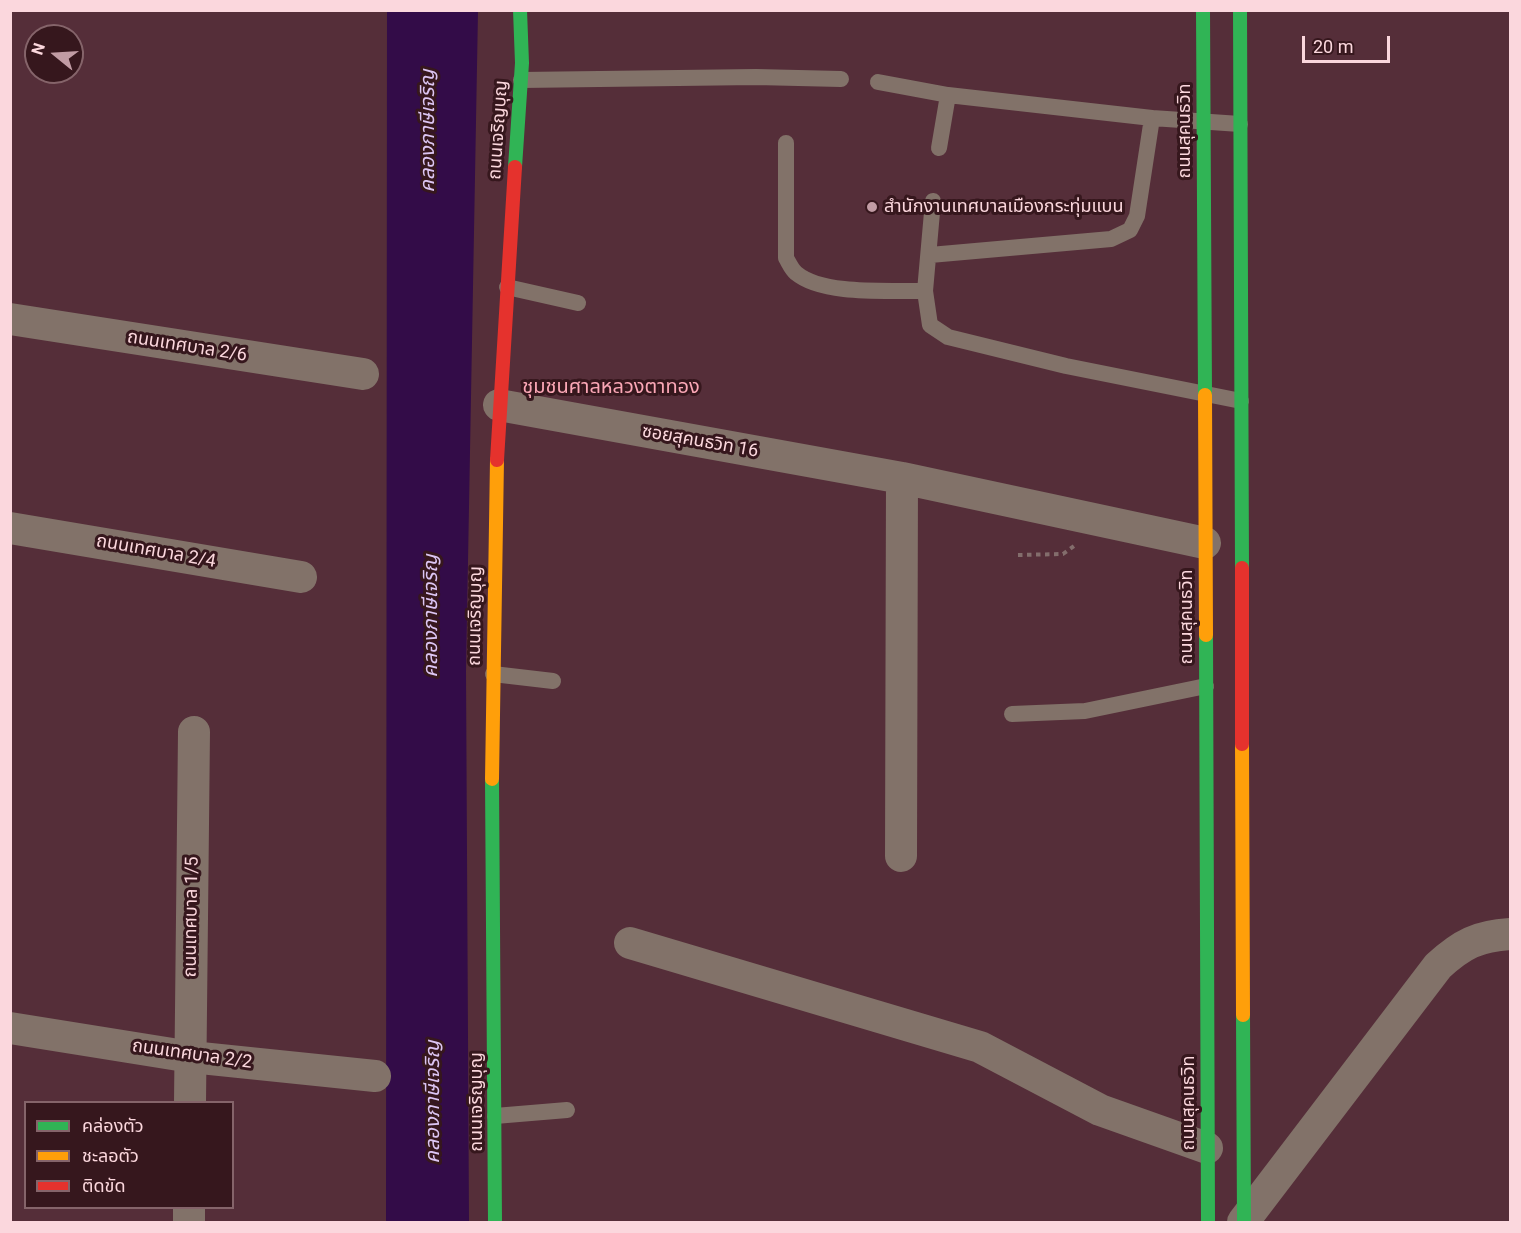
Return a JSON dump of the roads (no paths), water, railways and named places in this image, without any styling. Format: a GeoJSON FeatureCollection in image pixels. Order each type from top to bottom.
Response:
{"type":"FeatureCollection","features":[{"type":"Feature","properties":{"kind":"main road","name":"ถนนเจริญบุญ"},"geometry":{"type":"LineString","coordinates":[[495,1222],[493,674],[499,405],[521,80],[520,10]]}},
{"type":"Feature","properties":{"kind":"main road","name":"ถนนสุคนธวิท"},"geometry":{"type":"LineString","coordinates":[[1203,10],[1208,1222]]}},
{"type":"Feature","properties":{"kind":"main road"},"geometry":{"type":"LineString","coordinates":[[1240,10],[1244,1222]]}},
{"type":"Feature","properties":{"kind":"street","name":"ถนนเทศบาล 2/6"},"geometry":{"type":"LineString","coordinates":[[10,319],[363,374]]}},
{"type":"Feature","properties":{"kind":"street","name":"ซอยสุคนธวิท 16"},"geometry":{"type":"LineString","coordinates":[[499,405],[902,478],[1205,543]]}},
{"type":"Feature","properties":{"kind":"street"},"geometry":{"type":"LineString","coordinates":[[901,856],[902,478]]}},
{"type":"Feature","properties":{"kind":"street","name":"ถนนเทศบาล 2/4"},"geometry":{"type":"LineString","coordinates":[[10,528],[301,577]]}},
{"type":"Feature","properties":{"kind":"street","name":"ถนนเทศบาล 1/5"},"geometry":{"type":"LineString","coordinates":[[190,1101],[194,732]]}},
{"type":"Feature","properties":{"kind":"street"},"geometry":{"type":"LineString","coordinates":[[1244,1222],[1438,966],[1461,946],[1492,935],[1510,934]]}},
{"type":"Feature","properties":{"kind":"street"},"geometry":{"type":"LineString","coordinates":[[630,943],[980,1047],[1100,1110],[1207,1148]]}},
{"type":"Feature","properties":{"kind":"street","name":"ถนนเทศบาล 2/2"},"geometry":{"type":"LineString","coordinates":[[10,1028],[190,1057],[375,1076]]}},
{"type":"Feature","properties":{"kind":"lane"},"geometry":{"type":"LineString","coordinates":[[521,80],[841,79]]}},
{"type":"Feature","properties":{"kind":"lane"},"geometry":{"type":"LineString","coordinates":[[878,82],[948,95],[1152,118],[1240,124]]}},
{"type":"Feature","properties":{"kind":"lane"},"geometry":{"type":"LineString","coordinates":[[939,148],[948,95]]}},
{"type":"Feature","properties":{"kind":"lane"},"geometry":{"type":"LineString","coordinates":[[930,255],[1111,239],[1130,230],[1137,216],[1152,118]]}},
{"type":"Feature","properties":{"kind":"lane"},"geometry":{"type":"LineString","coordinates":[[786,143],[786,258],[795,273],[814,283],[840,288],[925,291]]}},
{"type":"Feature","properties":{"kind":"lane"},"geometry":{"type":"LineString","coordinates":[[933,201],[925,291],[930,324],[948,338],[1066,366],[1241,401]]}},
{"type":"Feature","properties":{"kind":"lane"},"geometry":{"type":"LineString","coordinates":[[507,287],[578,303]]}},
{"type":"Feature","properties":{"kind":"lane"},"geometry":{"type":"LineString","coordinates":[[493,674],[553,681]]}},
{"type":"Feature","properties":{"kind":"lane"},"geometry":{"type":"LineString","coordinates":[[1012,714],[1085,711],[1206,686]]}},
{"type":"Feature","properties":{"kind":"lane"},"geometry":{"type":"LineString","coordinates":[[495,1116],[567,1110]]}},
{"type":"Feature","properties":{"kind":"water","name":"คลองภาษีเจริญ"},"geometry":{"type":"Polygon","coordinates":[[[387,11],[478,11],[466,671],[469,1222],[386,1222],[387,11]]]}},
{"type":"Feature","properties":{"kind":"place","name":"สำนักงานเทศบาลเมืองกระทุ่มแบน"},"geometry":{"type":"Point","coordinates":[872,207]}},
{"type":"Feature","properties":{"kind":"district","name":"ชุมชนศาลหลวงตาทอง"},"geometry":{"type":"Point","coordinates":[611,388]}}]}
